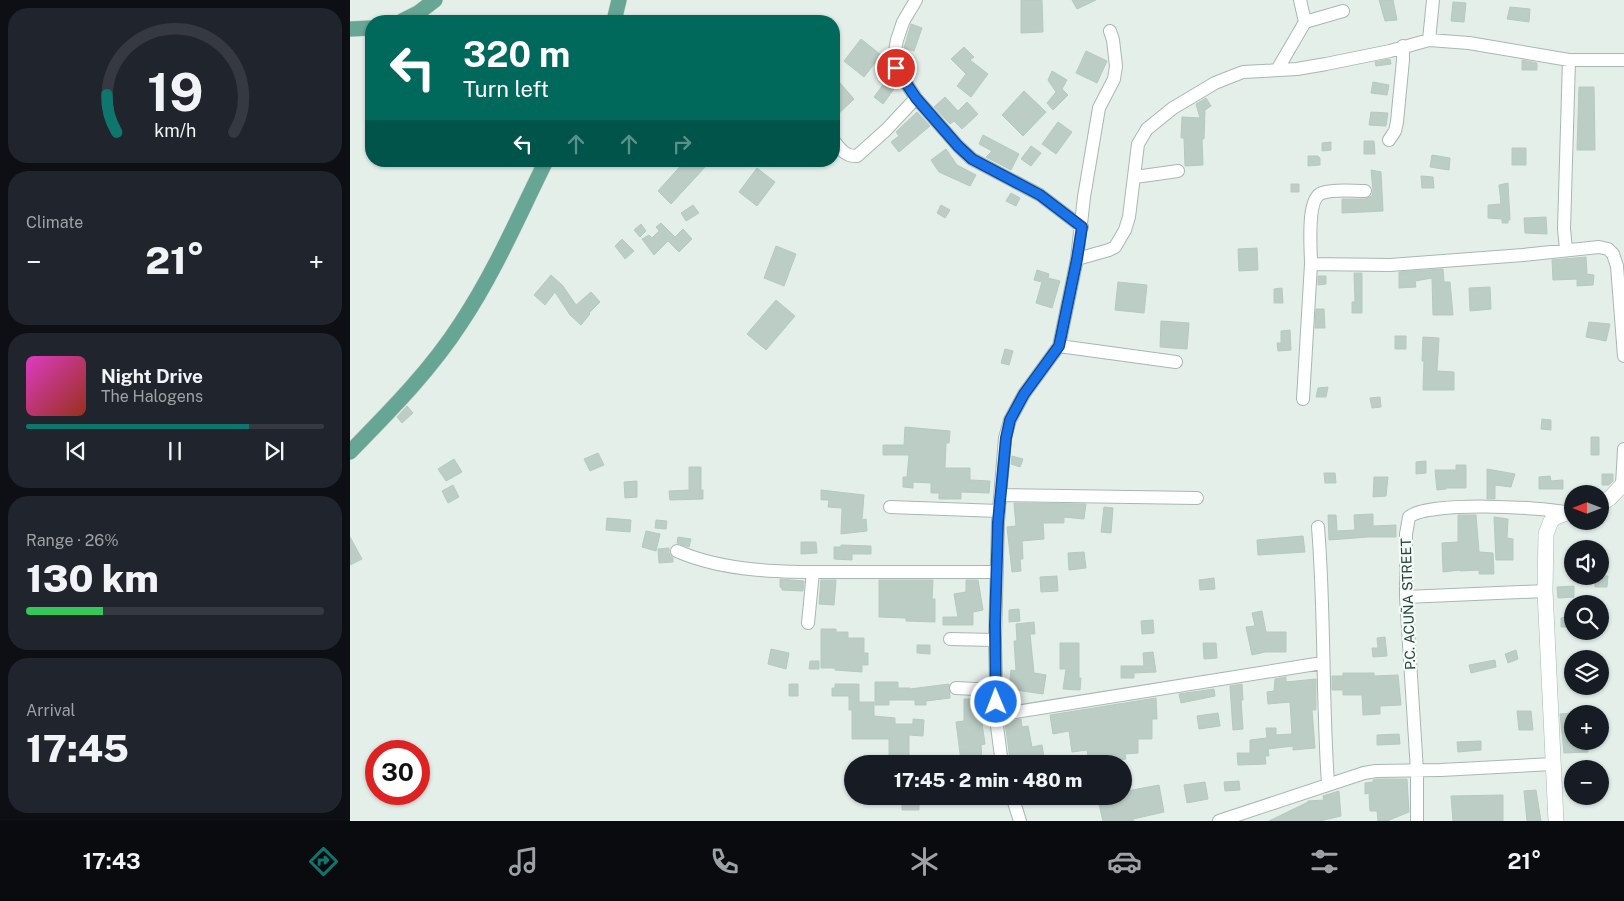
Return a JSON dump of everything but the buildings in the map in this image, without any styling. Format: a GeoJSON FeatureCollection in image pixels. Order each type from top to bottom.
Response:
{"type":"FeatureCollection","features":[{"type":"Feature","properties":{"kind":"main road"},"geometry":{"type":"LineString","coordinates":[[414,15],[435,0]]}},
{"type":"Feature","properties":{"kind":"main road"},"geometry":{"type":"LineString","coordinates":[[615,15],[619,0]]}},
{"type":"Feature","properties":{"kind":"main road"},"geometry":{"type":"LineString","coordinates":[[350,28],[365,28]]}},
{"type":"Feature","properties":{"kind":"main road"},"geometry":{"type":"LineString","coordinates":[[350,452],[430,367],[462,322],[490,275],[543,167]]}},
{"type":"Feature","properties":{"kind":"street"},"geometry":{"type":"LineString","coordinates":[[916,0],[903,22],[895,51],[896,68],[916,98],[958,146],[972,159],[1040,195],[1082,227]]}},
{"type":"Feature","properties":{"kind":"street"},"geometry":{"type":"LineString","coordinates":[[1277,70],[1305,22],[1300,0]]}},
{"type":"Feature","properties":{"kind":"street"},"geometry":{"type":"LineString","coordinates":[[1429,40],[1433,0]]}},
{"type":"Feature","properties":{"kind":"street"},"geometry":{"type":"LineString","coordinates":[[1305,22],[1343,11]]}},
{"type":"Feature","properties":{"kind":"street"},"geometry":{"type":"LineString","coordinates":[[1001,755],[996,714],[995,640],[999,511],[1006,438],[1010,420],[1024,394],[1059,346],[1077,259],[1084,197],[1099,108],[1114,79],[1116,66],[1113,40],[1110,32]]}},
{"type":"Feature","properties":{"kind":"street"},"geometry":{"type":"LineString","coordinates":[[1077,259],[1115,247],[1125,230],[1129,217],[1138,144],[1147,129],[1173,108],[1230,76],[1243,72],[1297,69],[1326,64],[1429,40],[1469,43],[1569,60],[1624,60]]}},
{"type":"Feature","properties":{"kind":"street"},"geometry":{"type":"LineString","coordinates":[[1389,140],[1395,131],[1397,122],[1403,46]]}},
{"type":"Feature","properties":{"kind":"street"},"geometry":{"type":"LineString","coordinates":[[1566,249],[1564,229],[1569,60]]}},
{"type":"Feature","properties":{"kind":"street"},"geometry":{"type":"LineString","coordinates":[[840,148],[849,156],[857,156],[886,130],[916,98]]}},
{"type":"Feature","properties":{"kind":"street"},"geometry":{"type":"LineString","coordinates":[[1135,177],[1178,170]]}},
{"type":"Feature","properties":{"kind":"street"},"geometry":{"type":"LineString","coordinates":[[1303,399],[1311,264],[1312,206],[1317,195],[1323,192],[1365,191]]}},
{"type":"Feature","properties":{"kind":"street"},"geometry":{"type":"LineString","coordinates":[[1311,264],[1390,264],[1523,255],[1566,249],[1608,248],[1618,266],[1624,356]]}},
{"type":"Feature","properties":{"kind":"street"},"geometry":{"type":"LineString","coordinates":[[1059,346],[1176,362]]}},
{"type":"Feature","properties":{"kind":"street"},"geometry":{"type":"LineString","coordinates":[[1609,499],[1623,484],[1624,449]]}},
{"type":"Feature","properties":{"kind":"street"},"geometry":{"type":"LineString","coordinates":[[1001,495],[1197,498]]}},
{"type":"Feature","properties":{"kind":"street"},"geometry":{"type":"LineString","coordinates":[[890,507],[999,511]]}},
{"type":"Feature","properties":{"kind":"street","name":"P.C. ACUÑA STREET"},"geometry":{"type":"LineString","coordinates":[[1418,821],[1417,771],[1406,597],[1406,525],[1408,517],[1414,513],[1446,508],[1539,508],[1564,511]]}},
{"type":"Feature","properties":{"kind":"street"},"geometry":{"type":"LineString","coordinates":[[1556,821],[1546,591],[1546,534],[1551,521],[1564,514]]}},
{"type":"Feature","properties":{"kind":"street"},"geometry":{"type":"LineString","coordinates":[[1318,527],[1323,613],[1322,663],[1328,784]]}},
{"type":"Feature","properties":{"kind":"street"},"geometry":{"type":"LineString","coordinates":[[677,551],[701,561],[744,568],[813,572],[997,572]]}},
{"type":"Feature","properties":{"kind":"street"},"geometry":{"type":"LineString","coordinates":[[808,622],[813,572]]}},
{"type":"Feature","properties":{"kind":"street"},"geometry":{"type":"LineString","coordinates":[[1406,597],[1546,591]]}},
{"type":"Feature","properties":{"kind":"street"},"geometry":{"type":"LineString","coordinates":[[950,639],[995,640]]}},
{"type":"Feature","properties":{"kind":"street"},"geometry":{"type":"LineString","coordinates":[[996,714],[1322,663]]}},
{"type":"Feature","properties":{"kind":"street"},"geometry":{"type":"LineString","coordinates":[[956,688],[996,690]]}},
{"type":"Feature","properties":{"kind":"street"},"geometry":{"type":"LineString","coordinates":[[1219,821],[1328,784],[1370,772],[1553,764]]}},
{"type":"Feature","properties":{"kind":"street"},"geometry":{"type":"LineString","coordinates":[[1015,805],[1020,821]]}},
{"type":"Feature","properties":{"kind":"route"},"geometry":{"type":"LineString","coordinates":[[896,68],[916,98],[958,146],[972,159],[1040,195],[1082,227],[1059,346],[1024,394],[1010,420],[1006,438],[998,522],[995,625],[996,702]]}}]}
